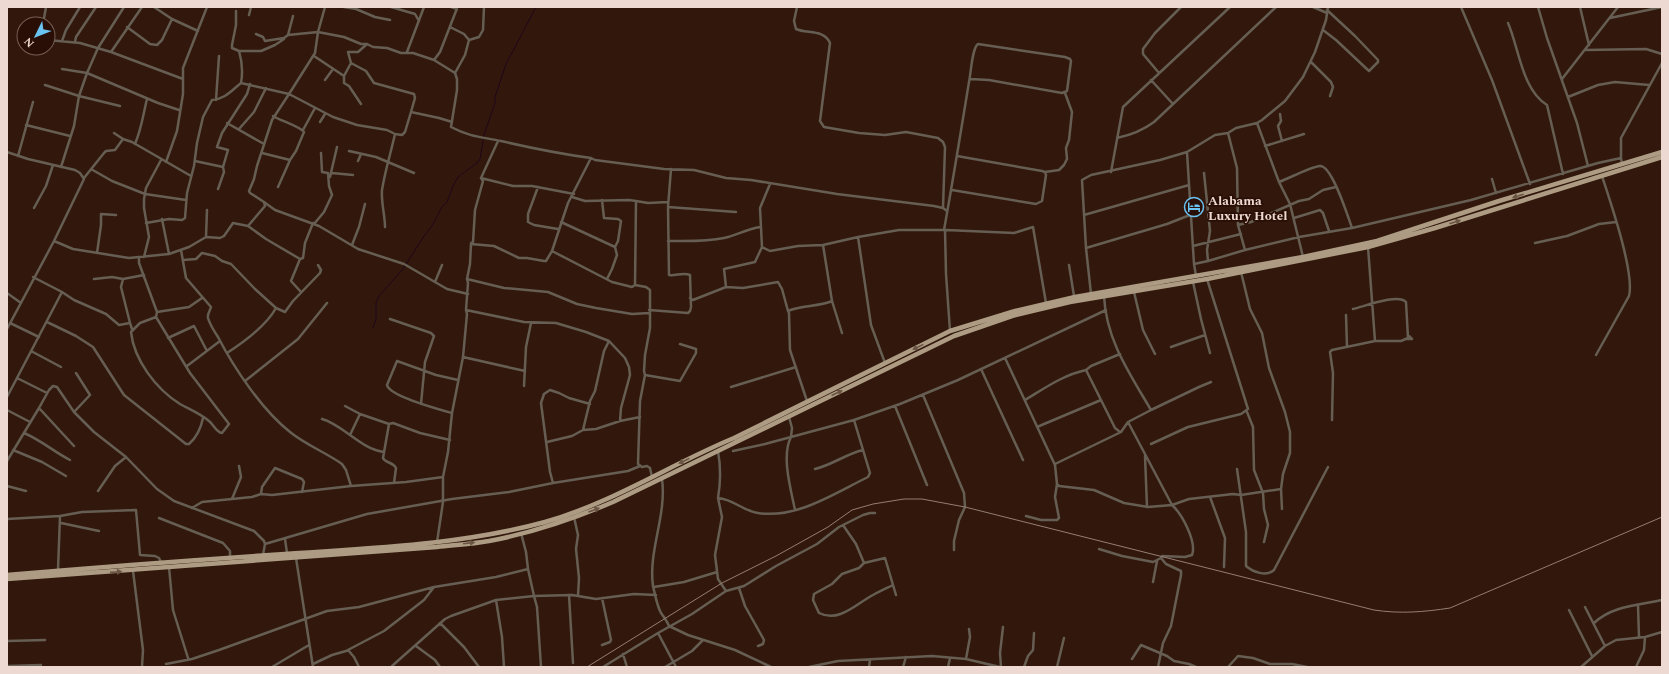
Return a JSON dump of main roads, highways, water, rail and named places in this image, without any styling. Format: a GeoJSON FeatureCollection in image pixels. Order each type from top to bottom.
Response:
{"type":"FeatureCollection","features":[{"type":"Feature","properties":{"kind":"main road"},"geometry":{"type":"LineString","coordinates":[[7,574],[139,564],[296,558],[437,547],[490,540],[521,533],[574,517],[613,502],[662,479],[789,416],[885,363],[950,331],[1046,303],[1303,257],[1377,241],[1662,152]]}},
{"type":"Feature","properties":{"kind":"main road"},"geometry":{"type":"LineString","coordinates":[[7,579],[133,571],[215,561],[230,557],[437,543],[488,535],[548,521],[619,493],[807,401],[820,398],[959,334],[1012,316],[1104,296],[1207,279],[1241,271],[1368,247],[1435,228],[1662,157]]}},
{"type":"Feature","properties":{"kind":"main road"},"geometry":{"type":"LineString","coordinates":[[1434,222],[1435,228]]}},
{"type":"Feature","properties":{"kind":"main road"},"geometry":{"type":"LineString","coordinates":[[488,535],[490,540]]}},
{"type":"Feature","properties":{"kind":"waterway"},"geometry":{"type":"LineString","coordinates":[[373,328],[376,319],[376,303],[379,296],[403,269],[432,226],[442,207],[447,202],[458,177],[480,159],[484,135],[506,64],[536,7]]}},
{"type":"Feature","properties":{"kind":"railway"},"geometry":{"type":"LineString","coordinates":[[587,667],[722,583],[776,556],[828,527],[852,510],[873,504],[904,499],[922,499],[965,507],[1374,610],[1403,612],[1450,608],[1662,517]]}},
{"type":"Feature","properties":{"kind":"place","name":"Alabama Luxury Hotel"},"geometry":{"type":"Point","coordinates":[1194,207]}}]}
